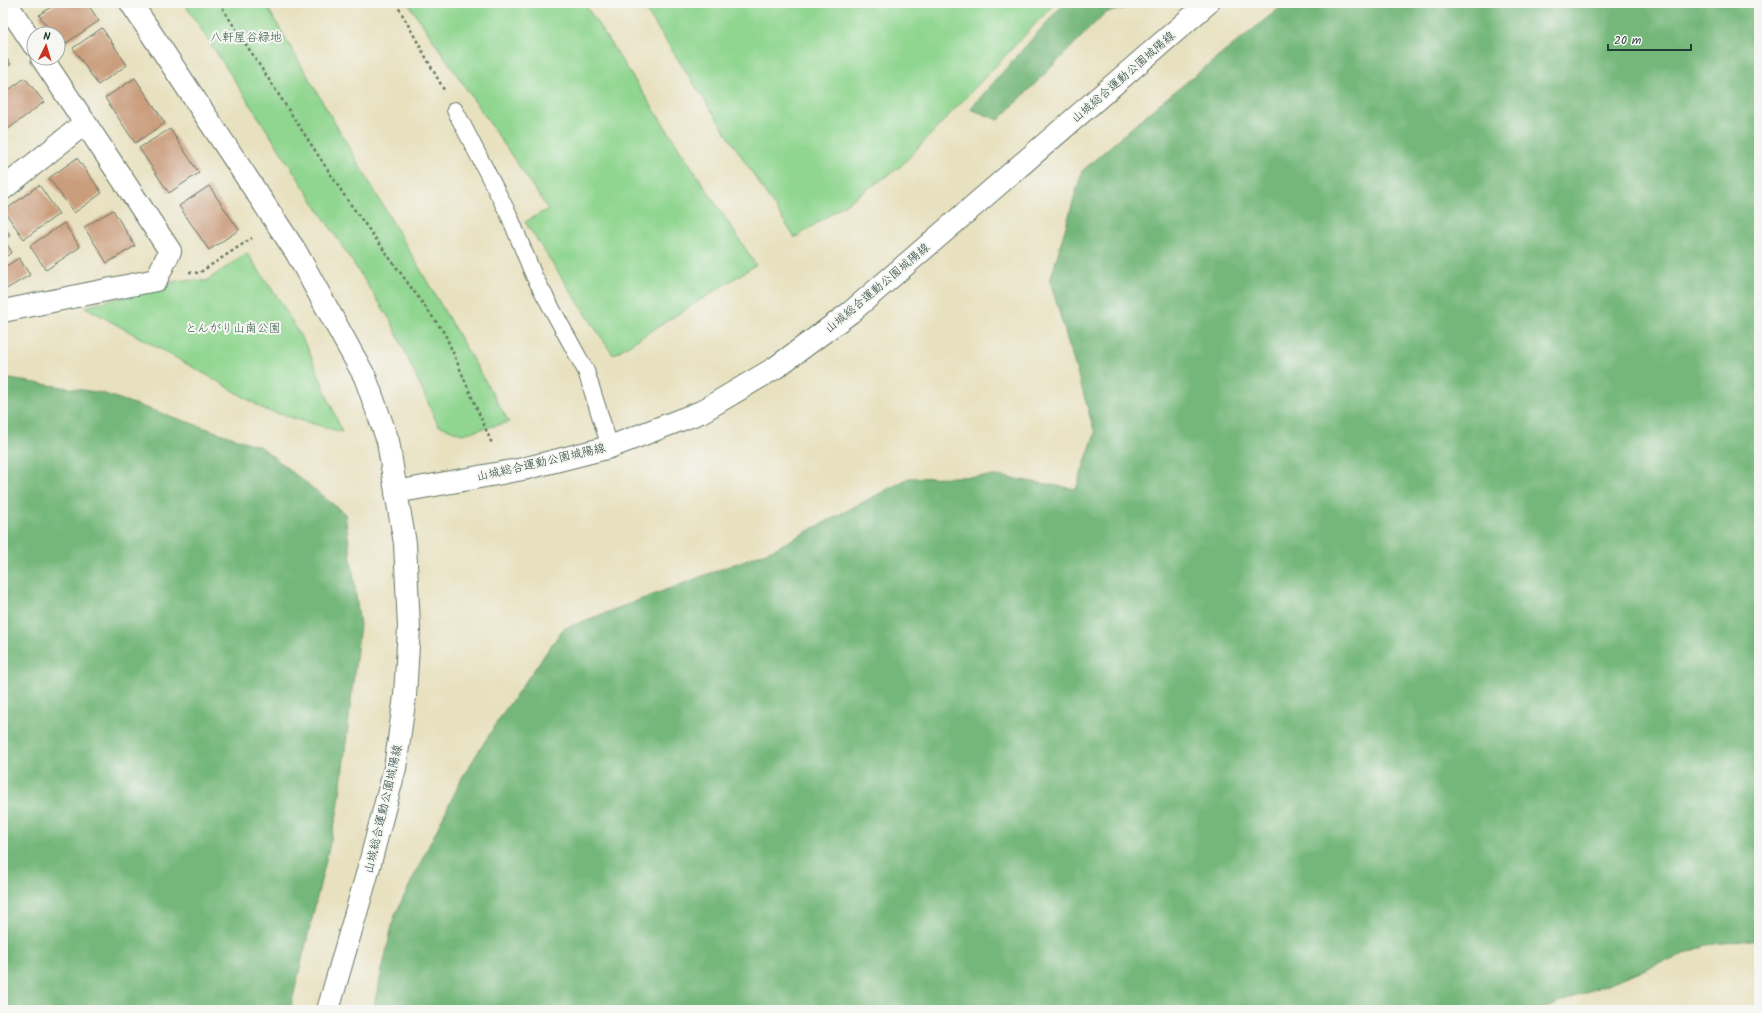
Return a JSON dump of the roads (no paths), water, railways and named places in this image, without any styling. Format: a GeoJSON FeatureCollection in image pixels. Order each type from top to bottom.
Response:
{"type":"FeatureCollection","features":[{"type":"Feature","properties":{"kind":"main road"},"geometry":{"type":"LineString","coordinates":[[6,3],[26,33]]}},
{"type":"Feature","properties":{"kind":"main road"},"geometry":{"type":"LineString","coordinates":[[131,3],[296,252],[358,363],[365,377],[388,441],[396,492]]}},
{"type":"Feature","properties":{"kind":"main road","name":"山城総合運動公園城陽線"},"geometry":{"type":"LineString","coordinates":[[328,1010],[366,878],[395,768],[405,696],[409,620],[405,543],[396,492],[523,469],[610,446],[701,412],[775,368],[845,317],[1208,3]]}},
{"type":"Feature","properties":{"kind":"main road"},"geometry":{"type":"LineString","coordinates":[[3,311],[156,280],[170,251],[47,66]]}},
{"type":"Feature","properties":{"kind":"main road"},"geometry":{"type":"LineString","coordinates":[[3,190],[85,123]]}},
{"type":"Feature","properties":{"kind":"lane"},"geometry":{"type":"LineString","coordinates":[[455,110],[509,215],[534,276],[586,370],[610,446]]}},
{"type":"Feature","properties":{"kind":"park label","name":"八軒屋谷緑地"},"geometry":{"type":"Point","coordinates":[246,37]}},
{"type":"Feature","properties":{"kind":"park label","name":"とんがり山南公園"},"geometry":{"type":"Point","coordinates":[233,328]}}]}
